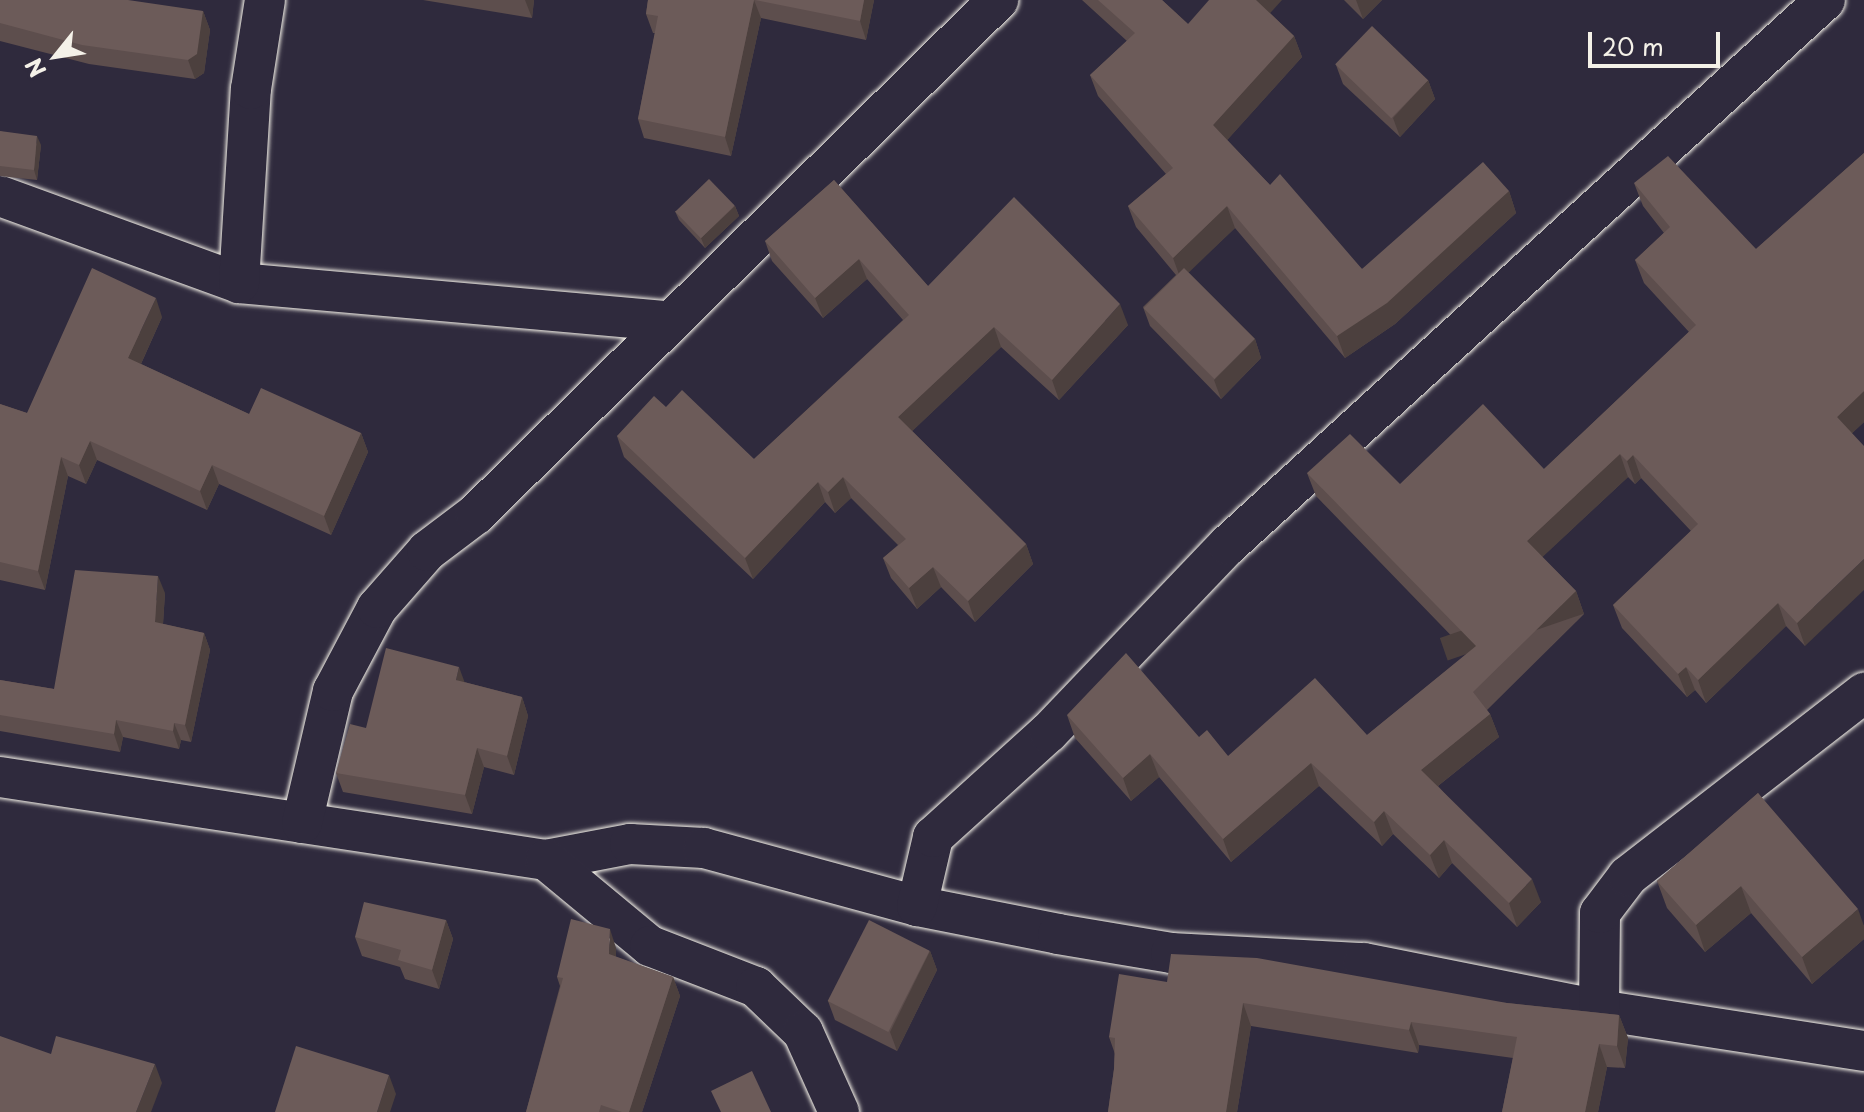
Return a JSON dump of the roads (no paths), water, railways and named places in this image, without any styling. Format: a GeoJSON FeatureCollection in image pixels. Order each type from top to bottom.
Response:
{"type":"FeatureCollection","features":[{"type":"Feature","properties":{"kind":"street"},"geometry":{"type":"LineString","coordinates":[[239,283],[251,89],[265,0]]}},
{"type":"Feature","properties":{"kind":"street"},"geometry":{"type":"LineString","coordinates":[[302,823],[333,691],[377,608],[666,321],[998,0]]}},
{"type":"Feature","properties":{"kind":"street"},"geometry":{"type":"LineString","coordinates":[[917,906],[933,837],[1049,732],[1228,545],[1825,0]]}},
{"type":"Feature","properties":{"kind":"street"},"geometry":{"type":"LineString","coordinates":[[0,196],[239,283],[666,321]]}},
{"type":"Feature","properties":{"kind":"street"},"geometry":{"type":"LineString","coordinates":[[1599,1010],[1600,913],[1628,876],[1864,693]]}},
{"type":"Feature","properties":{"kind":"street"},"geometry":{"type":"LineString","coordinates":[[0,777],[546,860],[630,844],[704,848],[917,906],[1171,953],[1364,963],[1599,1010],[1864,1051]]}},
{"type":"Feature","properties":{"kind":"street"},"geometry":{"type":"LineString","coordinates":[[546,860],[650,946],[756,987],[803,1032],[839,1112]]}}]}
